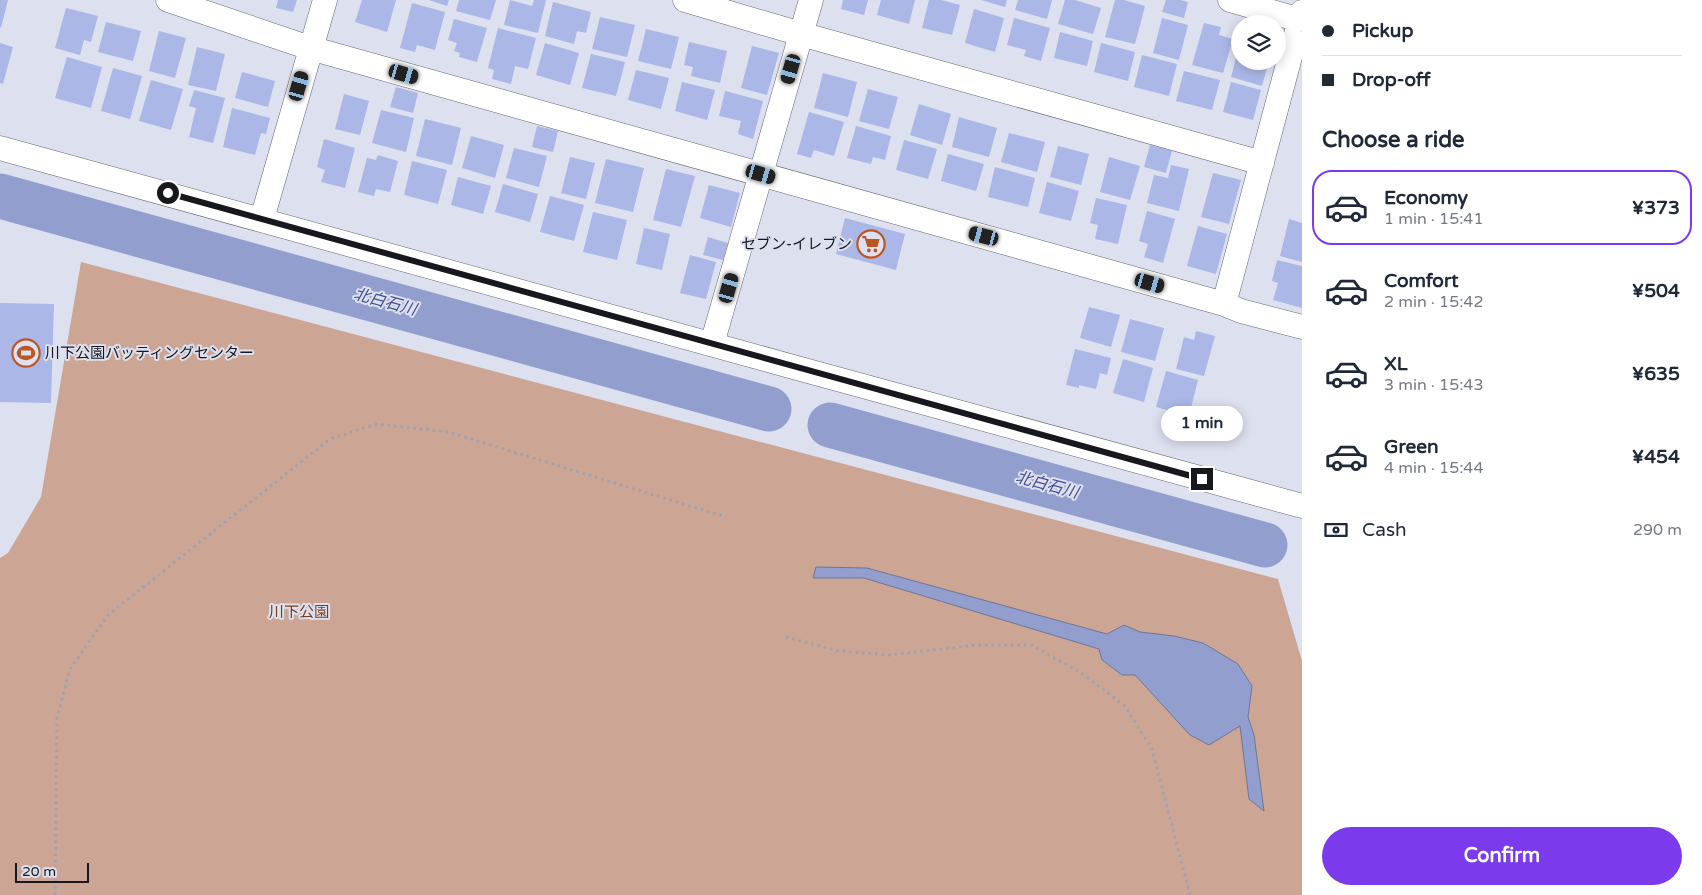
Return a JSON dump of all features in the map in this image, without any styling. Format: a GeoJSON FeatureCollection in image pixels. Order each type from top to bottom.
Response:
{"type":"FeatureCollection","features":[{"type":"Feature","properties":{"kind":"street"},"geometry":{"type":"LineString","coordinates":[[168,0],[310,48],[1302,327]]}},
{"type":"Feature","properties":{"kind":"street"},"geometry":{"type":"LineString","coordinates":[[262,218],[325,0]]}},
{"type":"Feature","properties":{"kind":"street"},"geometry":{"type":"LineString","coordinates":[[685,0],[1262,162]]}},
{"type":"Feature","properties":{"kind":"street"},"geometry":{"type":"LineString","coordinates":[[712,344],[811,0]]}},
{"type":"Feature","properties":{"kind":"street"},"geometry":{"type":"LineString","coordinates":[[1224,304],[1301,16],[1230,0]]}},
{"type":"Feature","properties":{"kind":"street"},"geometry":{"type":"LineString","coordinates":[[0,148],[262,218],[1302,506]]}},
{"type":"Feature","properties":{"kind":"path"},"geometry":{"type":"LineString","coordinates":[[54,895],[57,718],[70,670],[108,615],[330,439],[377,424],[448,432],[726,517]]}},
{"type":"Feature","properties":{"kind":"path"},"geometry":{"type":"LineString","coordinates":[[786,636],[839,651],[889,655],[977,645],[1032,646],[1081,672],[1124,705],[1152,749],[1190,895]]}},
{"type":"Feature","properties":{"kind":"green space","name":"川下公園"},"geometry":{"type":"Polygon","coordinates":[[[81,262],[1278,579],[1302,661],[1302,895],[0,895],[0,558],[8,553],[41,497],[81,262]]]}},
{"type":"Feature","properties":{"kind":"water"},"geometry":{"type":"Polygon","coordinates":[[[816,567],[867,568],[1107,634],[1124,625],[1140,632],[1174,636],[1203,643],[1238,664],[1252,686],[1248,717],[1254,735],[1264,811],[1249,799],[1240,726],[1209,745],[1190,735],[1135,675],[1122,675],[1102,660],[1099,649],[864,578],[813,578],[816,567]]]}},
{"type":"Feature","properties":{"kind":"building"},"geometry":{"type":"Polygon","coordinates":[[[0,0],[8,0],[1,28],[0,27],[0,0]]]}},
{"type":"Feature","properties":{"kind":"building"},"geometry":{"type":"Polygon","coordinates":[[[278,0],[297,0],[293,12],[276,8],[278,0]]]}},
{"type":"Feature","properties":{"kind":"building"},"geometry":{"type":"Polygon","coordinates":[[[362,0],[396,0],[387,32],[355,22],[362,0]]]}},
{"type":"Feature","properties":{"kind":"building"},"geometry":{"type":"Polygon","coordinates":[[[429,0],[449,0],[447,6],[429,0]]]}},
{"type":"Feature","properties":{"kind":"building"},"geometry":{"type":"Polygon","coordinates":[[[459,0],[496,0],[490,20],[456,11],[459,0]]]}},
{"type":"Feature","properties":{"kind":"building"},"geometry":{"type":"Polygon","coordinates":[[[510,0],[532,6],[534,0],[546,0],[538,33],[504,25],[510,0]]]}},
{"type":"Feature","properties":{"kind":"building"},"geometry":{"type":"Polygon","coordinates":[[[843,0],[868,0],[864,15],[841,9],[843,0]]]}},
{"type":"Feature","properties":{"kind":"building"},"geometry":{"type":"Polygon","coordinates":[[[881,0],[915,0],[909,24],[877,15],[881,0]]]}},
{"type":"Feature","properties":{"kind":"building"},"geometry":{"type":"Polygon","coordinates":[[[929,0],[941,0],[960,5],[952,35],[922,28],[929,0]]]}},
{"type":"Feature","properties":{"kind":"building"},"geometry":{"type":"Polygon","coordinates":[[[981,0],[1007,0],[1005,7],[981,0]]]}},
{"type":"Feature","properties":{"kind":"building"},"geometry":{"type":"Polygon","coordinates":[[[1018,0],[1052,0],[1047,19],[1015,10],[1018,0]]]}},
{"type":"Feature","properties":{"kind":"building"},"geometry":{"type":"Polygon","coordinates":[[[1065,0],[1075,0],[1101,8],[1093,34],[1058,24],[1065,0]]]}},
{"type":"Feature","properties":{"kind":"building"},"geometry":{"type":"Polygon","coordinates":[[[1115,0],[1124,0],[1145,6],[1135,44],[1105,37],[1115,0]]]}},
{"type":"Feature","properties":{"kind":"building"},"geometry":{"type":"Polygon","coordinates":[[[1166,0],[1188,2],[1184,18],[1162,12],[1166,0]]]}},
{"type":"Feature","properties":{"kind":"building"},"geometry":{"type":"Polygon","coordinates":[[[553,2],[591,12],[586,33],[577,31],[574,44],[545,36],[553,2]]]}},
{"type":"Feature","properties":{"kind":"building"},"geometry":{"type":"Polygon","coordinates":[[[412,3],[445,12],[435,50],[417,45],[415,52],[400,48],[412,3]]]}},
{"type":"Feature","properties":{"kind":"building"},"geometry":{"type":"Polygon","coordinates":[[[66,8],[98,16],[91,42],[84,40],[80,55],[55,48],[66,8]]]}},
{"type":"Feature","properties":{"kind":"building"},"geometry":{"type":"Polygon","coordinates":[[[974,9],[1004,18],[995,52],[965,43],[974,9]]]}},
{"type":"Feature","properties":{"kind":"building"},"geometry":{"type":"Polygon","coordinates":[[[600,17],[635,25],[627,57],[592,49],[600,17]]]}},
{"type":"Feature","properties":{"kind":"building"},"geometry":{"type":"Polygon","coordinates":[[[1014,18],[1050,28],[1041,61],[1024,56],[1026,50],[1007,45],[1014,18]]]}},
{"type":"Feature","properties":{"kind":"building"},"geometry":{"type":"Polygon","coordinates":[[[1162,18],[1188,25],[1179,60],[1153,53],[1162,18]]]}},
{"type":"Feature","properties":{"kind":"building"},"geometry":{"type":"Polygon","coordinates":[[[454,19],[487,28],[477,62],[459,57],[460,53],[454,51],[457,43],[448,40],[454,19]]]}},
{"type":"Feature","properties":{"kind":"building"},"geometry":{"type":"Polygon","coordinates":[[[106,22],[141,31],[133,61],[98,52],[106,22]]]}},
{"type":"Feature","properties":{"kind":"building"},"geometry":{"type":"Polygon","coordinates":[[[1204,23],[1221,27],[1219,35],[1231,38],[1231,46],[1223,73],[1192,65],[1204,23]]]}},
{"type":"Feature","properties":{"kind":"building"},"geometry":{"type":"Polygon","coordinates":[[[498,28],[536,38],[528,69],[515,66],[511,84],[492,79],[494,70],[488,68],[498,28]]]}},
{"type":"Feature","properties":{"kind":"building"},"geometry":{"type":"Polygon","coordinates":[[[646,29],[679,37],[671,69],[638,61],[646,29]]]}},
{"type":"Feature","properties":{"kind":"building"},"geometry":{"type":"Polygon","coordinates":[[[159,31],[186,38],[175,78],[149,71],[159,31]]]}},
{"type":"Feature","properties":{"kind":"building"},"geometry":{"type":"Polygon","coordinates":[[[1060,32],[1093,41],[1087,66],[1054,58],[1060,32]]]}},
{"type":"Feature","properties":{"kind":"building"},"geometry":{"type":"Polygon","coordinates":[[[689,42],[727,51],[720,83],[691,76],[693,67],[684,65],[689,42]]]}},
{"type":"Feature","properties":{"kind":"building"},"geometry":{"type":"Polygon","coordinates":[[[0,43],[13,47],[3,84],[0,83],[0,43]]]}},
{"type":"Feature","properties":{"kind":"building"},"geometry":{"type":"Polygon","coordinates":[[[545,43],[579,53],[570,85],[536,75],[545,43]]]}},
{"type":"Feature","properties":{"kind":"building"},"geometry":{"type":"Polygon","coordinates":[[[1101,43],[1135,52],[1128,81],[1094,72],[1101,43]]]}},
{"type":"Feature","properties":{"kind":"building"},"geometry":{"type":"Polygon","coordinates":[[[752,46],[779,53],[767,95],[741,88],[752,46]]]}},
{"type":"Feature","properties":{"kind":"building"},"geometry":{"type":"Polygon","coordinates":[[[197,47],[225,54],[216,91],[188,85],[197,47]]]}},
{"type":"Feature","properties":{"kind":"building"},"geometry":{"type":"Polygon","coordinates":[[[591,54],[625,62],[616,96],[582,88],[591,54]]]}},
{"type":"Feature","properties":{"kind":"building"},"geometry":{"type":"Polygon","coordinates":[[[1142,55],[1177,64],[1169,96],[1134,87],[1142,55]]]}},
{"type":"Feature","properties":{"kind":"building"},"geometry":{"type":"Polygon","coordinates":[[[67,57],[102,67],[91,108],[55,98],[67,57]]]}},
{"type":"Feature","properties":{"kind":"building"},"geometry":{"type":"Polygon","coordinates":[[[113,68],[142,76],[130,119],[101,111],[113,68]]]}},
{"type":"Feature","properties":{"kind":"building"},"geometry":{"type":"Polygon","coordinates":[[[636,70],[669,78],[661,109],[628,100],[636,70]]]}},
{"type":"Feature","properties":{"kind":"building"},"geometry":{"type":"Polygon","coordinates":[[[1233,70],[1266,70],[1262,86],[1231,77],[1233,70]]]}},
{"type":"Feature","properties":{"kind":"building"},"geometry":{"type":"Polygon","coordinates":[[[1184,71],[1220,80],[1212,110],[1176,101],[1184,71]]]}},
{"type":"Feature","properties":{"kind":"building"},"geometry":{"type":"Polygon","coordinates":[[[242,72],[275,81],[268,107],[235,98],[242,72]]]}},
{"type":"Feature","properties":{"kind":"building"},"geometry":{"type":"Polygon","coordinates":[[[823,73],[857,82],[848,117],[814,108],[823,73]]]}},
{"type":"Feature","properties":{"kind":"building"},"geometry":{"type":"Polygon","coordinates":[[[151,80],[183,89],[171,130],[139,121],[151,80]]]}},
{"type":"Feature","properties":{"kind":"building"},"geometry":{"type":"Polygon","coordinates":[[[682,82],[715,90],[707,120],[675,111],[682,82]]]}},
{"type":"Feature","properties":{"kind":"building"},"geometry":{"type":"Polygon","coordinates":[[[1231,82],[1261,90],[1253,120],[1223,112],[1231,82]]]}},
{"type":"Feature","properties":{"kind":"building"},"geometry":{"type":"Polygon","coordinates":[[[396,87],[418,93],[413,113],[390,107],[396,87]]]}},
{"type":"Feature","properties":{"kind":"building"},"geometry":{"type":"Polygon","coordinates":[[[868,89],[898,97],[889,129],[859,121],[868,89]]]}},
{"type":"Feature","properties":{"kind":"building"},"geometry":{"type":"Polygon","coordinates":[[[194,90],[225,98],[213,143],[189,137],[196,108],[189,106],[194,90]]]}},
{"type":"Feature","properties":{"kind":"building"},"geometry":{"type":"Polygon","coordinates":[[[725,91],[763,101],[753,139],[738,134],[741,121],[719,116],[725,91]]]}},
{"type":"Feature","properties":{"kind":"building"},"geometry":{"type":"Polygon","coordinates":[[[344,94],[369,101],[360,135],[335,129],[344,94]]]}},
{"type":"Feature","properties":{"kind":"building"},"geometry":{"type":"Polygon","coordinates":[[[919,104],[951,114],[942,145],[910,135],[919,104]]]}},
{"type":"Feature","properties":{"kind":"building"},"geometry":{"type":"Polygon","coordinates":[[[232,108],[270,118],[266,134],[261,133],[255,155],[223,147],[232,108]]]}},
{"type":"Feature","properties":{"kind":"building"},"geometry":{"type":"Polygon","coordinates":[[[381,110],[414,118],[406,152],[372,143],[381,110]]]}},
{"type":"Feature","properties":{"kind":"building"},"geometry":{"type":"Polygon","coordinates":[[[809,112],[844,122],[834,156],[814,150],[811,158],[797,154],[809,112]]]}},
{"type":"Feature","properties":{"kind":"building"},"geometry":{"type":"Polygon","coordinates":[[[959,117],[997,128],[989,157],[952,147],[959,117]]]}},
{"type":"Feature","properties":{"kind":"building"},"geometry":{"type":"Polygon","coordinates":[[[425,119],[461,128],[452,165],[416,156],[425,119]]]}},
{"type":"Feature","properties":{"kind":"building"},"geometry":{"type":"Polygon","coordinates":[[[537,126],[558,131],[553,152],[532,147],[537,126]]]}},
{"type":"Feature","properties":{"kind":"building"},"geometry":{"type":"Polygon","coordinates":[[[856,126],[891,136],[885,160],[873,157],[871,164],[847,158],[856,126]]]}},
{"type":"Feature","properties":{"kind":"building"},"geometry":{"type":"Polygon","coordinates":[[[1009,133],[1045,142],[1037,172],[1001,162],[1009,133]]]}},
{"type":"Feature","properties":{"kind":"building"},"geometry":{"type":"Polygon","coordinates":[[[471,136],[504,145],[495,178],[462,168],[471,136]]]}},
{"type":"Feature","properties":{"kind":"building"},"geometry":{"type":"Polygon","coordinates":[[[324,139],[355,148],[345,188],[321,182],[325,170],[317,167],[324,139]]]}},
{"type":"Feature","properties":{"kind":"building"},"geometry":{"type":"Polygon","coordinates":[[[904,140],[937,149],[928,179],[896,170],[904,140]]]}},
{"type":"Feature","properties":{"kind":"building"},"geometry":{"type":"Polygon","coordinates":[[[1150,145],[1172,151],[1166,173],[1144,167],[1150,145]]]}},
{"type":"Feature","properties":{"kind":"building"},"geometry":{"type":"Polygon","coordinates":[[[1058,146],[1089,154],[1081,185],[1050,177],[1058,146]]]}},
{"type":"Feature","properties":{"kind":"building"},"geometry":{"type":"Polygon","coordinates":[[[514,148],[547,156],[539,187],[506,178],[514,148]]]}},
{"type":"Feature","properties":{"kind":"building"},"geometry":{"type":"Polygon","coordinates":[[[948,154],[984,164],[976,191],[941,181],[948,154]]]}},
{"type":"Feature","properties":{"kind":"building"},"geometry":{"type":"Polygon","coordinates":[[[378,155],[398,161],[390,192],[376,189],[374,196],[358,192],[367,158],[376,160],[378,155]]]}},
{"type":"Feature","properties":{"kind":"building"},"geometry":{"type":"Polygon","coordinates":[[[570,157],[595,163],[586,199],[561,193],[570,157]]]}},
{"type":"Feature","properties":{"kind":"building"},"geometry":{"type":"Polygon","coordinates":[[[1109,157],[1140,166],[1130,200],[1100,192],[1109,157]]]}},
{"type":"Feature","properties":{"kind":"building"},"geometry":{"type":"Polygon","coordinates":[[[606,159],[644,168],[633,212],[595,203],[606,159]]]}},
{"type":"Feature","properties":{"kind":"building"},"geometry":{"type":"Polygon","coordinates":[[[412,161],[447,170],[438,204],[404,195],[412,161]]]}},
{"type":"Feature","properties":{"kind":"building"},"geometry":{"type":"Polygon","coordinates":[[[1171,165],[1189,169],[1179,211],[1147,203],[1154,175],[1168,178],[1171,165]]]}},
{"type":"Feature","properties":{"kind":"building"},"geometry":{"type":"Polygon","coordinates":[[[995,167],[1035,178],[1028,207],[988,197],[995,167]]]}},
{"type":"Feature","properties":{"kind":"building"},"geometry":{"type":"Polygon","coordinates":[[[666,169],[695,176],[681,227],[653,220],[666,169]]]}},
{"type":"Feature","properties":{"kind":"building"},"geometry":{"type":"Polygon","coordinates":[[[1213,173],[1241,180],[1229,224],[1201,217],[1213,173]]]}},
{"type":"Feature","properties":{"kind":"building"},"geometry":{"type":"Polygon","coordinates":[[[458,177],[491,186],[483,214],[451,205],[458,177]]]}},
{"type":"Feature","properties":{"kind":"building"},"geometry":{"type":"Polygon","coordinates":[[[1047,182],[1079,191],[1071,221],[1039,213],[1047,182]]]}},
{"type":"Feature","properties":{"kind":"building"},"geometry":{"type":"Polygon","coordinates":[[[503,184],[538,194],[530,222],[495,212],[503,184]]]}},
{"type":"Feature","properties":{"kind":"building"},"geometry":{"type":"Polygon","coordinates":[[[709,185],[740,193],[731,227],[700,218],[709,185]]]}},
{"type":"Feature","properties":{"kind":"building"},"geometry":{"type":"Polygon","coordinates":[[[550,196],[584,205],[574,241],[540,232],[550,196]]]}},
{"type":"Feature","properties":{"kind":"building"},"geometry":{"type":"Polygon","coordinates":[[[1096,198],[1127,205],[1118,244],[1095,239],[1098,225],[1090,223],[1096,198]]]}},
{"type":"Feature","properties":{"kind":"building"},"geometry":{"type":"Polygon","coordinates":[[[1147,211],[1175,219],[1163,263],[1144,257],[1148,244],[1139,241],[1147,211]]]}},
{"type":"Feature","properties":{"kind":"building"},"geometry":{"type":"Polygon","coordinates":[[[593,212],[627,220],[617,260],[583,252],[593,212]]]}},
{"type":"Feature","properties":{"kind":"building","name":"セブン-イレブン"},"geometry":{"type":"Polygon","coordinates":[[[845,218],[905,234],[896,270],[836,254],[845,218]]]}},
{"type":"Feature","properties":{"kind":"building"},"geometry":{"type":"Polygon","coordinates":[[[1289,219],[1302,223],[1302,262],[1280,256],[1289,219]]]}},
{"type":"Feature","properties":{"kind":"building"},"geometry":{"type":"Polygon","coordinates":[[[1198,226],[1227,234],[1216,274],[1187,266],[1198,226]]]}},
{"type":"Feature","properties":{"kind":"building"},"geometry":{"type":"Polygon","coordinates":[[[644,228],[670,234],[662,270],[636,264],[644,228]]]}},
{"type":"Feature","properties":{"kind":"building"},"geometry":{"type":"Polygon","coordinates":[[[708,237],[728,243],[723,260],[703,255],[708,237]]]}},
{"type":"Feature","properties":{"kind":"building"},"geometry":{"type":"Polygon","coordinates":[[[690,255],[716,262],[706,299],[680,293],[690,255]]]}},
{"type":"Feature","properties":{"kind":"building"},"geometry":{"type":"Polygon","coordinates":[[[1277,260],[1302,266],[1302,308],[1273,300],[1278,283],[1272,281],[1277,260]]]}},
{"type":"Feature","properties":{"kind":"building","name":"川下公園バッティングセンター"},"geometry":{"type":"Polygon","coordinates":[[[0,303],[54,304],[51,403],[0,402],[0,303]]]}},
{"type":"Feature","properties":{"kind":"building"},"geometry":{"type":"Polygon","coordinates":[[[1089,307],[1120,315],[1111,347],[1080,338],[1089,307]]]}},
{"type":"Feature","properties":{"kind":"building"},"geometry":{"type":"Polygon","coordinates":[[[1130,319],[1164,328],[1155,361],[1121,352],[1130,319]]]}},
{"type":"Feature","properties":{"kind":"building"},"geometry":{"type":"Polygon","coordinates":[[[1196,331],[1215,336],[1204,376],[1176,369],[1184,337],[1194,340],[1196,331]]]}},
{"type":"Feature","properties":{"kind":"building"},"geometry":{"type":"Polygon","coordinates":[[[1075,349],[1111,358],[1107,375],[1100,373],[1096,389],[1079,385],[1079,388],[1066,385],[1075,349]]]}},
{"type":"Feature","properties":{"kind":"building"},"geometry":{"type":"Polygon","coordinates":[[[1123,359],[1153,368],[1144,402],[1113,393],[1123,359]]]}},
{"type":"Feature","properties":{"kind":"building"},"geometry":{"type":"Polygon","coordinates":[[[1166,371],[1198,380],[1189,416],[1156,407],[1166,371]]]}},
{"type":"Feature","properties":{"kind":"waterway","name":"北白石川"},"geometry":{"type":"LineString","coordinates":[[0,196],[769,409]]}},
{"type":"Feature","properties":{"kind":"waterway","name":"北白石川"},"geometry":{"type":"LineString","coordinates":[[830,425],[1265,545]]}},
{"type":"Feature","properties":{"kind":"place","name":"セブン-イレブン"},"geometry":{"type":"Point","coordinates":[871,244]}},
{"type":"Feature","properties":{"kind":"place","name":"川下公園バッティングセンター"},"geometry":{"type":"Point","coordinates":[26,353]}},
{"type":"Feature","properties":{"kind":"route"},"geometry":{"type":"LineString","coordinates":[[168,193],[1202,479]]}}]}
